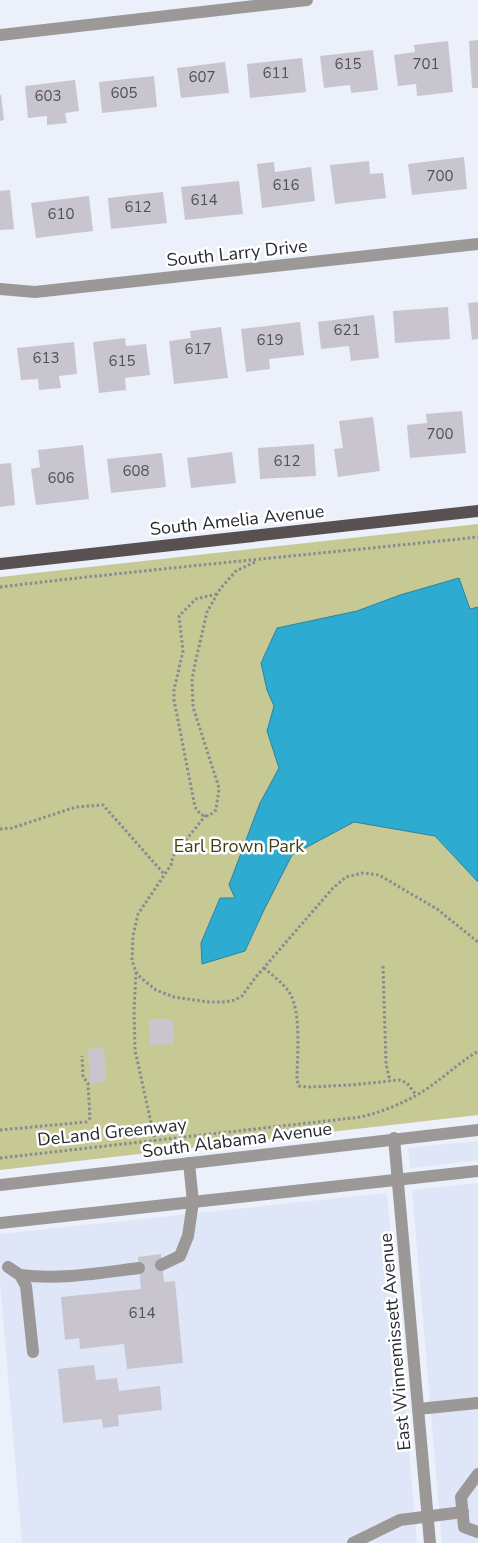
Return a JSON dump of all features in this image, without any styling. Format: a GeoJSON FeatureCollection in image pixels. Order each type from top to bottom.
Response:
{"type":"FeatureCollection","features":[{"type":"Feature","properties":{"kind":"main road","name":"South Amelia Avenue"},"geometry":{"type":"LineString","coordinates":[[0,564],[478,511]]}},
{"type":"Feature","properties":{"kind":"street"},"geometry":{"type":"LineString","coordinates":[[0,35],[307,0]]}},
{"type":"Feature","properties":{"kind":"street","name":"South Larry Drive"},"geometry":{"type":"LineString","coordinates":[[0,289],[35,292],[478,244]]}},
{"type":"Feature","properties":{"kind":"street","name":"South Alabama Avenue"},"geometry":{"type":"LineString","coordinates":[[0,1186],[394,1138],[478,1130]]}},
{"type":"Feature","properties":{"kind":"street","name":"East Winnemissett Avenue"},"geometry":{"type":"LineString","coordinates":[[394,1138],[430,1543]]}},
{"type":"Feature","properties":{"kind":"street"},"geometry":{"type":"LineString","coordinates":[[161,1265],[180,1256],[188,1236],[193,1202],[189,1163]]}},
{"type":"Feature","properties":{"kind":"street"},"geometry":{"type":"LineString","coordinates":[[0,1223],[478,1171]]}},
{"type":"Feature","properties":{"kind":"street"},"geometry":{"type":"LineString","coordinates":[[8,1267],[20,1276],[26,1286],[33,1352]]}},
{"type":"Feature","properties":{"kind":"street"},"geometry":{"type":"LineString","coordinates":[[20,1276],[42,1278],[88,1275],[138,1268]]}},
{"type":"Feature","properties":{"kind":"street"},"geometry":{"type":"LineString","coordinates":[[418,1409],[478,1403]]}},
{"type":"Feature","properties":{"kind":"street"},"geometry":{"type":"LineString","coordinates":[[478,1474],[461,1497],[464,1527],[478,1532]]}},
{"type":"Feature","properties":{"kind":"street"},"geometry":{"type":"LineString","coordinates":[[353,1543],[400,1520],[463,1512]]}},
{"type":"Feature","properties":{"kind":"path"},"geometry":{"type":"LineString","coordinates":[[0,587],[105,574],[257,561],[478,537]]}},
{"type":"Feature","properties":{"kind":"path"},"geometry":{"type":"LineString","coordinates":[[217,594],[196,600],[179,616],[183,651],[174,690],[174,700],[195,806],[201,815],[209,816],[216,810],[219,788],[193,707],[192,680],[207,612],[220,589],[236,571],[257,561]]}},
{"type":"Feature","properties":{"kind":"path"},"geometry":{"type":"LineString","coordinates":[[0,829],[12,828],[76,807],[103,805],[165,875]]}},
{"type":"Feature","properties":{"kind":"path"},"geometry":{"type":"LineString","coordinates":[[206,815],[173,856],[171,865],[165,875],[138,914],[133,936],[132,960],[136,972],[156,990],[174,997],[209,1002],[235,1000],[242,996],[333,888],[346,877],[363,873],[379,875],[437,909],[478,942]]}},
{"type":"Feature","properties":{"kind":"path"},"geometry":{"type":"LineString","coordinates":[[383,966],[386,1064],[390,1081]]}},
{"type":"Feature","properties":{"kind":"path"},"geometry":{"type":"LineString","coordinates":[[264,968],[288,991],[294,1002],[297,1080],[299,1086],[317,1087],[399,1080],[407,1083],[416,1095]]}},
{"type":"Feature","properties":{"kind":"path"},"geometry":{"type":"LineString","coordinates":[[136,972],[135,1050],[155,1140]]}},
{"type":"Feature","properties":{"kind":"path","name":"DeLand Greenway"},"geometry":{"type":"LineString","coordinates":[[0,1158],[361,1117],[380,1112],[416,1095],[465,1059],[478,1052]]}},
{"type":"Feature","properties":{"kind":"path"},"geometry":{"type":"LineString","coordinates":[[0,1130],[86,1122],[90,1118],[89,1091],[88,1083],[83,1077],[82,1056]]}},
{"type":"Feature","properties":{"kind":"shaded area"},"geometry":{"type":"Polygon","coordinates":[[[478,1141],[478,1160],[410,1168],[408,1148],[478,1141]]]}},
{"type":"Feature","properties":{"kind":"shaded area"},"geometry":{"type":"Polygon","coordinates":[[[478,1183],[478,1543],[442,1543],[412,1190],[478,1183]]]}},
{"type":"Feature","properties":{"kind":"shaded area"},"geometry":{"type":"Polygon","coordinates":[[[387,1193],[417,1543],[22,1543],[0,1280],[0,1234],[387,1193]]]}},
{"type":"Feature","properties":{"kind":"green space","name":"Earl Brown Park"},"geometry":{"type":"Polygon","coordinates":[[[478,524],[478,1115],[0,1170],[0,577],[478,524]]]}},
{"type":"Feature","properties":{"kind":"water"},"geometry":{"type":"Polygon","coordinates":[[[459,578],[470,609],[478,607],[478,882],[435,836],[354,822],[292,855],[245,951],[202,964],[201,943],[220,898],[235,898],[229,885],[260,803],[279,768],[267,731],[274,706],[267,690],[261,663],[277,628],[357,611],[400,595],[459,578]]]}},
{"type":"Feature","properties":{"kind":"building"},"geometry":{"type":"Polygon","coordinates":[[[478,40],[478,88],[472,88],[469,41],[478,40]]]}},
{"type":"Feature","properties":{"kind":"building"},"geometry":{"type":"Polygon","coordinates":[[[448,41],[453,92],[417,96],[416,84],[398,86],[394,55],[415,52],[414,45],[448,41]]]}},
{"type":"Feature","properties":{"kind":"building"},"geometry":{"type":"Polygon","coordinates":[[[373,50],[378,90],[351,93],[350,85],[324,88],[320,56],[373,50]]]}},
{"type":"Feature","properties":{"kind":"building"},"geometry":{"type":"Polygon","coordinates":[[[302,58],[306,92],[250,98],[247,64],[302,58]]]}},
{"type":"Feature","properties":{"kind":"building"},"geometry":{"type":"Polygon","coordinates":[[[225,62],[229,93],[181,98],[177,68],[225,62]]]}},
{"type":"Feature","properties":{"kind":"building"},"geometry":{"type":"Polygon","coordinates":[[[154,76],[157,107],[102,113],[99,82],[154,76]]]}},
{"type":"Feature","properties":{"kind":"building"},"geometry":{"type":"Polygon","coordinates":[[[75,80],[79,111],[65,113],[67,123],[47,125],[47,116],[28,118],[25,86],[75,80]]]}},
{"type":"Feature","properties":{"kind":"building"},"geometry":{"type":"Polygon","coordinates":[[[0,95],[4,120],[0,121],[0,95]]]}},
{"type":"Feature","properties":{"kind":"building"},"geometry":{"type":"Polygon","coordinates":[[[464,157],[467,189],[412,195],[408,164],[464,157]]]}},
{"type":"Feature","properties":{"kind":"building"},"geometry":{"type":"Polygon","coordinates":[[[369,161],[370,174],[383,173],[386,198],[335,204],[330,165],[369,161]]]}},
{"type":"Feature","properties":{"kind":"building"},"geometry":{"type":"Polygon","coordinates":[[[274,162],[275,172],[311,167],[315,201],[262,208],[257,164],[274,162]]]}},
{"type":"Feature","properties":{"kind":"building"},"geometry":{"type":"Polygon","coordinates":[[[239,181],[243,214],[185,220],[181,187],[239,181]]]}},
{"type":"Feature","properties":{"kind":"building"},"geometry":{"type":"Polygon","coordinates":[[[10,190],[14,229],[0,230],[0,191],[10,190]]]}},
{"type":"Feature","properties":{"kind":"building"},"geometry":{"type":"Polygon","coordinates":[[[163,192],[167,223],[111,229],[108,198],[163,192]]]}},
{"type":"Feature","properties":{"kind":"building"},"geometry":{"type":"Polygon","coordinates":[[[89,196],[93,231],[36,238],[31,203],[89,196]]]}},
{"type":"Feature","properties":{"kind":"building"},"geometry":{"type":"Polygon","coordinates":[[[478,302],[478,339],[472,340],[468,303],[478,302]]]}},
{"type":"Feature","properties":{"kind":"building"},"geometry":{"type":"Polygon","coordinates":[[[448,307],[450,339],[395,343],[393,311],[448,307]]]}},
{"type":"Feature","properties":{"kind":"building"},"geometry":{"type":"Polygon","coordinates":[[[374,315],[379,358],[351,361],[349,346],[321,349],[318,322],[374,315]]]}},
{"type":"Feature","properties":{"kind":"building"},"geometry":{"type":"Polygon","coordinates":[[[300,322],[304,355],[269,359],[270,369],[246,372],[241,329],[300,322]]]}},
{"type":"Feature","properties":{"kind":"building"},"geometry":{"type":"Polygon","coordinates":[[[221,327],[228,378],[174,384],[169,341],[191,338],[190,331],[221,327]]]}},
{"type":"Feature","properties":{"kind":"building"},"geometry":{"type":"Polygon","coordinates":[[[125,338],[126,346],[146,344],[150,375],[125,378],[126,390],[99,393],[93,342],[125,338]]]}},
{"type":"Feature","properties":{"kind":"building"},"geometry":{"type":"Polygon","coordinates":[[[74,342],[77,374],[59,376],[61,388],[39,390],[38,379],[21,380],[17,348],[74,342]]]}},
{"type":"Feature","properties":{"kind":"building"},"geometry":{"type":"Polygon","coordinates":[[[462,411],[466,453],[410,458],[407,425],[427,423],[426,414],[462,411]]]}},
{"type":"Feature","properties":{"kind":"building"},"geometry":{"type":"Polygon","coordinates":[[[373,417],[380,471],[338,477],[334,449],[343,448],[339,421],[373,417]]]}},
{"type":"Feature","properties":{"kind":"building"},"geometry":{"type":"Polygon","coordinates":[[[314,444],[316,476],[260,479],[258,448],[314,444]]]}},
{"type":"Feature","properties":{"kind":"building"},"geometry":{"type":"Polygon","coordinates":[[[83,445],[89,499],[36,505],[31,469],[40,467],[38,450],[83,445]]]}},
{"type":"Feature","properties":{"kind":"building"},"geometry":{"type":"Polygon","coordinates":[[[232,452],[236,483],[191,488],[187,458],[232,452]]]}},
{"type":"Feature","properties":{"kind":"building"},"geometry":{"type":"Polygon","coordinates":[[[162,453],[166,487],[111,493],[107,459],[162,453]]]}},
{"type":"Feature","properties":{"kind":"building"},"geometry":{"type":"Polygon","coordinates":[[[11,463],[15,505],[0,507],[0,464],[11,463]]]}},
{"type":"Feature","properties":{"kind":"building"},"geometry":{"type":"Polygon","coordinates":[[[149,1019],[173,1019],[174,1044],[150,1045],[149,1019]]]}},
{"type":"Feature","properties":{"kind":"building"},"geometry":{"type":"Polygon","coordinates":[[[104,1048],[106,1082],[90,1083],[88,1049],[104,1048]]]}},
{"type":"Feature","properties":{"kind":"building"},"geometry":{"type":"Polygon","coordinates":[[[161,1254],[164,1282],[175,1281],[183,1363],[127,1369],[124,1344],[80,1349],[79,1338],[65,1340],[61,1297],[141,1289],[138,1257],[161,1254]]]}},
{"type":"Feature","properties":{"kind":"building"},"geometry":{"type":"Polygon","coordinates":[[[94,1365],[96,1380],[117,1378],[119,1391],[160,1386],[162,1410],[118,1415],[119,1426],[103,1428],[102,1419],[63,1423],[58,1369],[94,1365]]]}},
{"type":"Feature","properties":{"kind":"tunnel"},"geometry":{"type":"LineString","coordinates":[[139,1268],[161,1265]]}}]}
